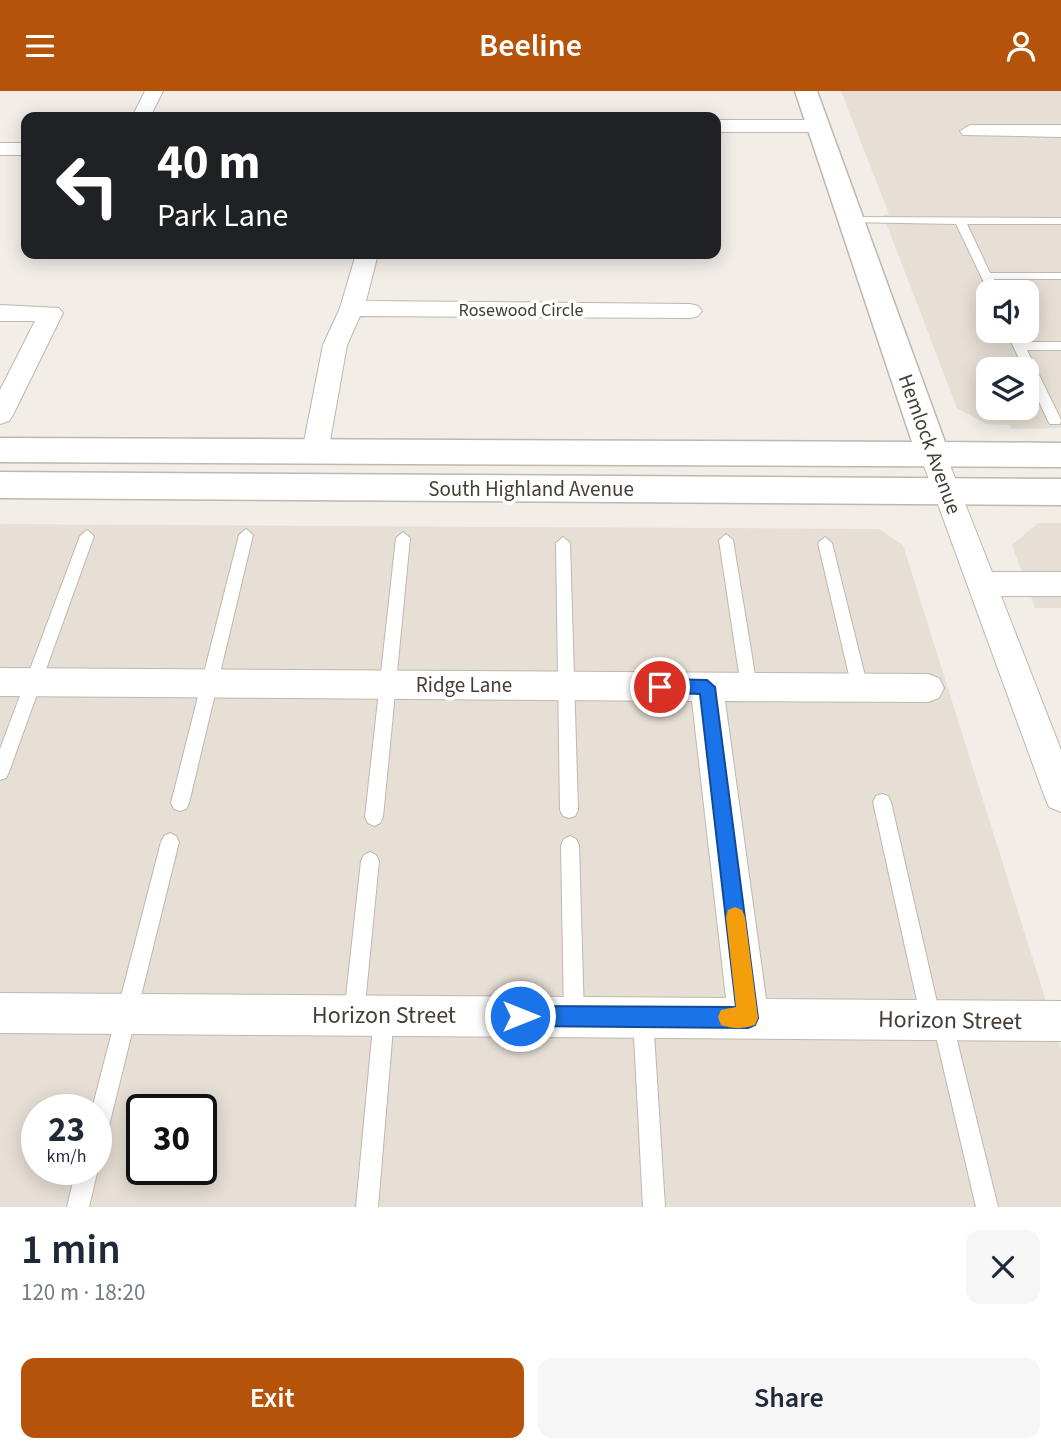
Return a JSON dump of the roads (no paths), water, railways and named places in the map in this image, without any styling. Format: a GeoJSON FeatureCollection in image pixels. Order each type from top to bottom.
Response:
{"type":"FeatureCollection","features":[{"type":"Feature","properties":{"kind":"street"},"geometry":{"type":"LineString","coordinates":[[144,112],[154,91]]}},
{"type":"Feature","properties":{"kind":"street","name":"Hemlock Avenue"},"geometry":{"type":"LineString","coordinates":[[806,91],[933,455],[1061,795]]}},
{"type":"Feature","properties":{"kind":"street"},"geometry":{"type":"LineString","coordinates":[[721,126],[818,126]]}},
{"type":"Feature","properties":{"kind":"street"},"geometry":{"type":"LineString","coordinates":[[970,131],[1061,131]]}},
{"type":"Feature","properties":{"kind":"street"},"geometry":{"type":"LineString","coordinates":[[0,149],[21,149]]}},
{"type":"Feature","properties":{"kind":"street"},"geometry":{"type":"LineString","coordinates":[[315,451],[335,345],[352,308],[366,259]]}},
{"type":"Feature","properties":{"kind":"street","name":"Rosewood Circle"},"geometry":{"type":"LineString","coordinates":[[352,308],[690,311]]}},
{"type":"Feature","properties":{"kind":"street"},"geometry":{"type":"LineString","coordinates":[[0,313],[51,313],[0,415]]}},
{"type":"Feature","properties":{"kind":"street","name":"South Highland Avenue"},"geometry":{"type":"LineString","coordinates":[[0,450],[1061,455]]}},
{"type":"Feature","properties":{"kind":"street","name":"South Highland Avenue"},"geometry":{"type":"LineString","coordinates":[[0,485],[1061,492]]}},
{"type":"Feature","properties":{"kind":"street"},"geometry":{"type":"LineString","coordinates":[[982,584],[1061,585]]}},
{"type":"Feature","properties":{"kind":"street","name":"Ridge Lane"},"geometry":{"type":"LineString","coordinates":[[0,682],[928,688]]}},
{"type":"Feature","properties":{"kind":"street"},"geometry":{"type":"LineString","coordinates":[[707,687],[748,1018]]}},
{"type":"Feature","properties":{"kind":"street","name":"Horizon Street"},"geometry":{"type":"LineString","coordinates":[[0,1013],[1061,1021]]}},
{"type":"Feature","properties":{"kind":"lane"},"geometry":{"type":"LineString","coordinates":[[851,220],[1061,221]]}},
{"type":"Feature","properties":{"kind":"lane"},"geometry":{"type":"LineString","coordinates":[[960,221],[988,280]]}},
{"type":"Feature","properties":{"kind":"lane"},"geometry":{"type":"LineString","coordinates":[[986,276],[1061,276]]}},
{"type":"Feature","properties":{"kind":"lane"},"geometry":{"type":"LineString","coordinates":[[1018,343],[1055,421]]}},
{"type":"Feature","properties":{"kind":"lane"},"geometry":{"type":"LineString","coordinates":[[1020,346],[1061,346]]}},
{"type":"Feature","properties":{"kind":"lane"},"geometry":{"type":"LineString","coordinates":[[0,772],[87,535]]}},
{"type":"Feature","properties":{"kind":"lane"},"geometry":{"type":"LineString","coordinates":[[180,803],[246,535]]}},
{"type":"Feature","properties":{"kind":"lane"},"geometry":{"type":"LineString","coordinates":[[374,817],[403,538]]}},
{"type":"Feature","properties":{"kind":"lane"},"geometry":{"type":"LineString","coordinates":[[726,540],[748,687]]}},
{"type":"Feature","properties":{"kind":"lane"},"geometry":{"type":"LineString","coordinates":[[563,543],[569,810]]}},
{"type":"Feature","properties":{"kind":"lane"},"geometry":{"type":"LineString","coordinates":[[825,543],[860,688]]}},
{"type":"Feature","properties":{"kind":"lane"},"geometry":{"type":"LineString","coordinates":[[882,801],[936,1019],[987,1207]]}},
{"type":"Feature","properties":{"kind":"lane"},"geometry":{"type":"LineString","coordinates":[[106,1094],[170,842]]}},
{"type":"Feature","properties":{"kind":"lane"},"geometry":{"type":"LineString","coordinates":[[570,845],[574,1016]]}},
{"type":"Feature","properties":{"kind":"lane"},"geometry":{"type":"LineString","coordinates":[[367,1207],[370,861]]}},
{"type":"Feature","properties":{"kind":"lane"},"geometry":{"type":"LineString","coordinates":[[642,1017],[654,1207]]}},
{"type":"Feature","properties":{"kind":"lane"},"geometry":{"type":"LineString","coordinates":[[78,1207],[83,1185]]}}]}
